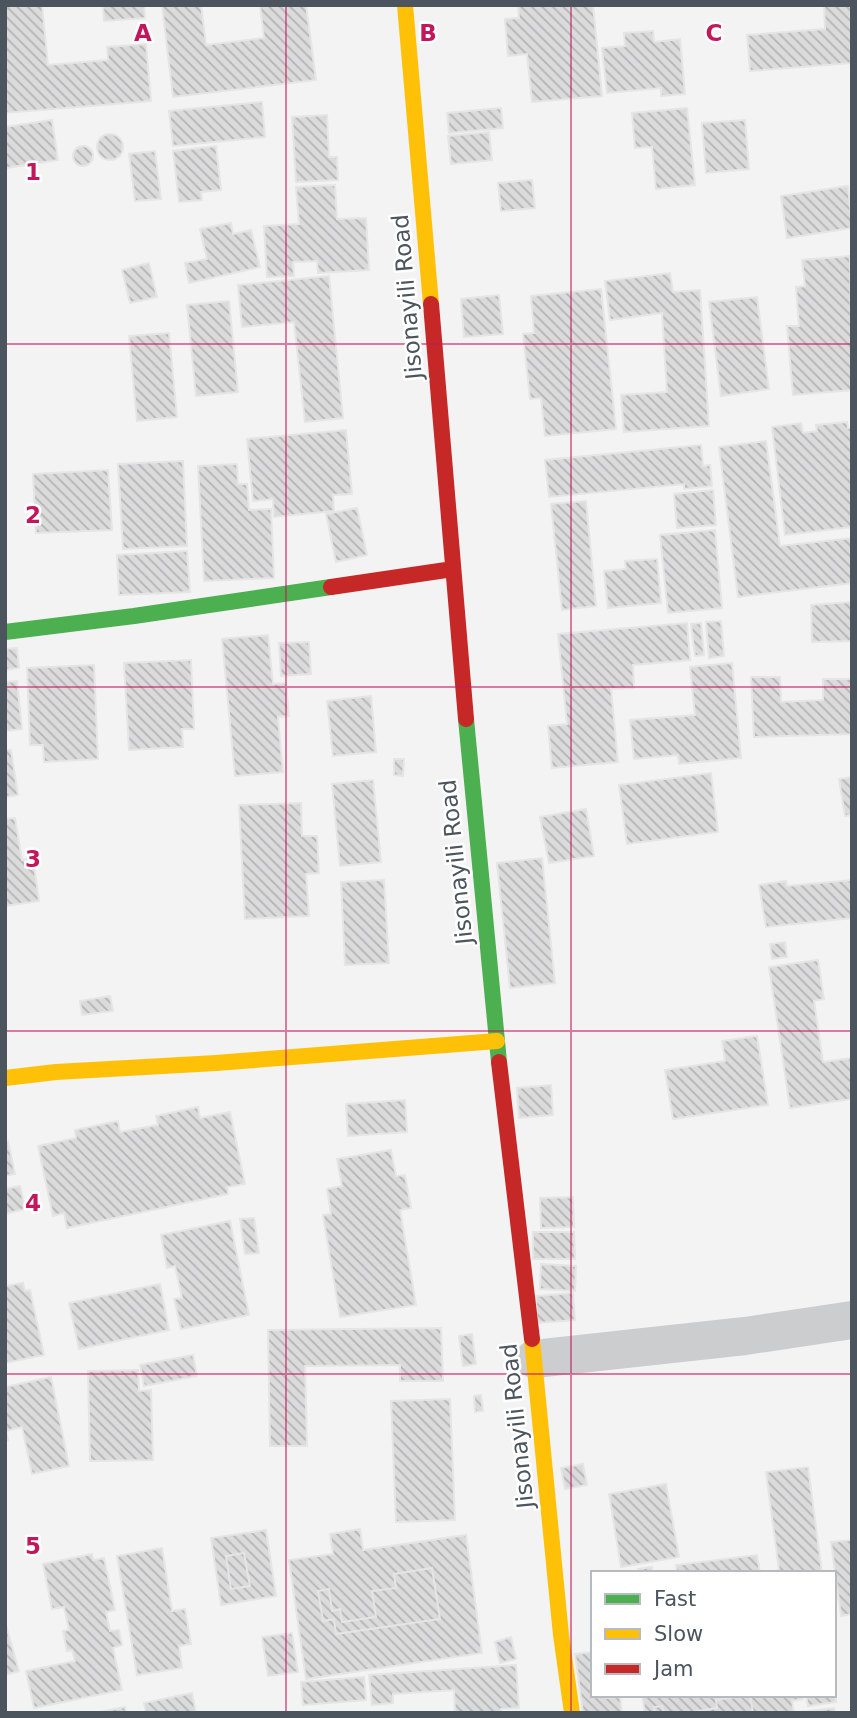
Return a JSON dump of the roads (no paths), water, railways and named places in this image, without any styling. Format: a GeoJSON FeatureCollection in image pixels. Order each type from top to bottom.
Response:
{"type":"FeatureCollection","features":[{"type":"Feature","properties":{"kind":"street","name":"Jisonayili Road"},"geometry":{"type":"LineString","coordinates":[[405,5],[496,1041],[534,1359],[561,1635],[572,1713]]}},
{"type":"Feature","properties":{"kind":"street"},"geometry":{"type":"LineString","coordinates":[[5,632],[134,616],[453,569]]}},
{"type":"Feature","properties":{"kind":"street"},"geometry":{"type":"LineString","coordinates":[[5,1078],[56,1072],[216,1063],[496,1041]]}},
{"type":"Feature","properties":{"kind":"street"},"geometry":{"type":"LineString","coordinates":[[534,1359],[745,1336],[852,1320]]}}]}
